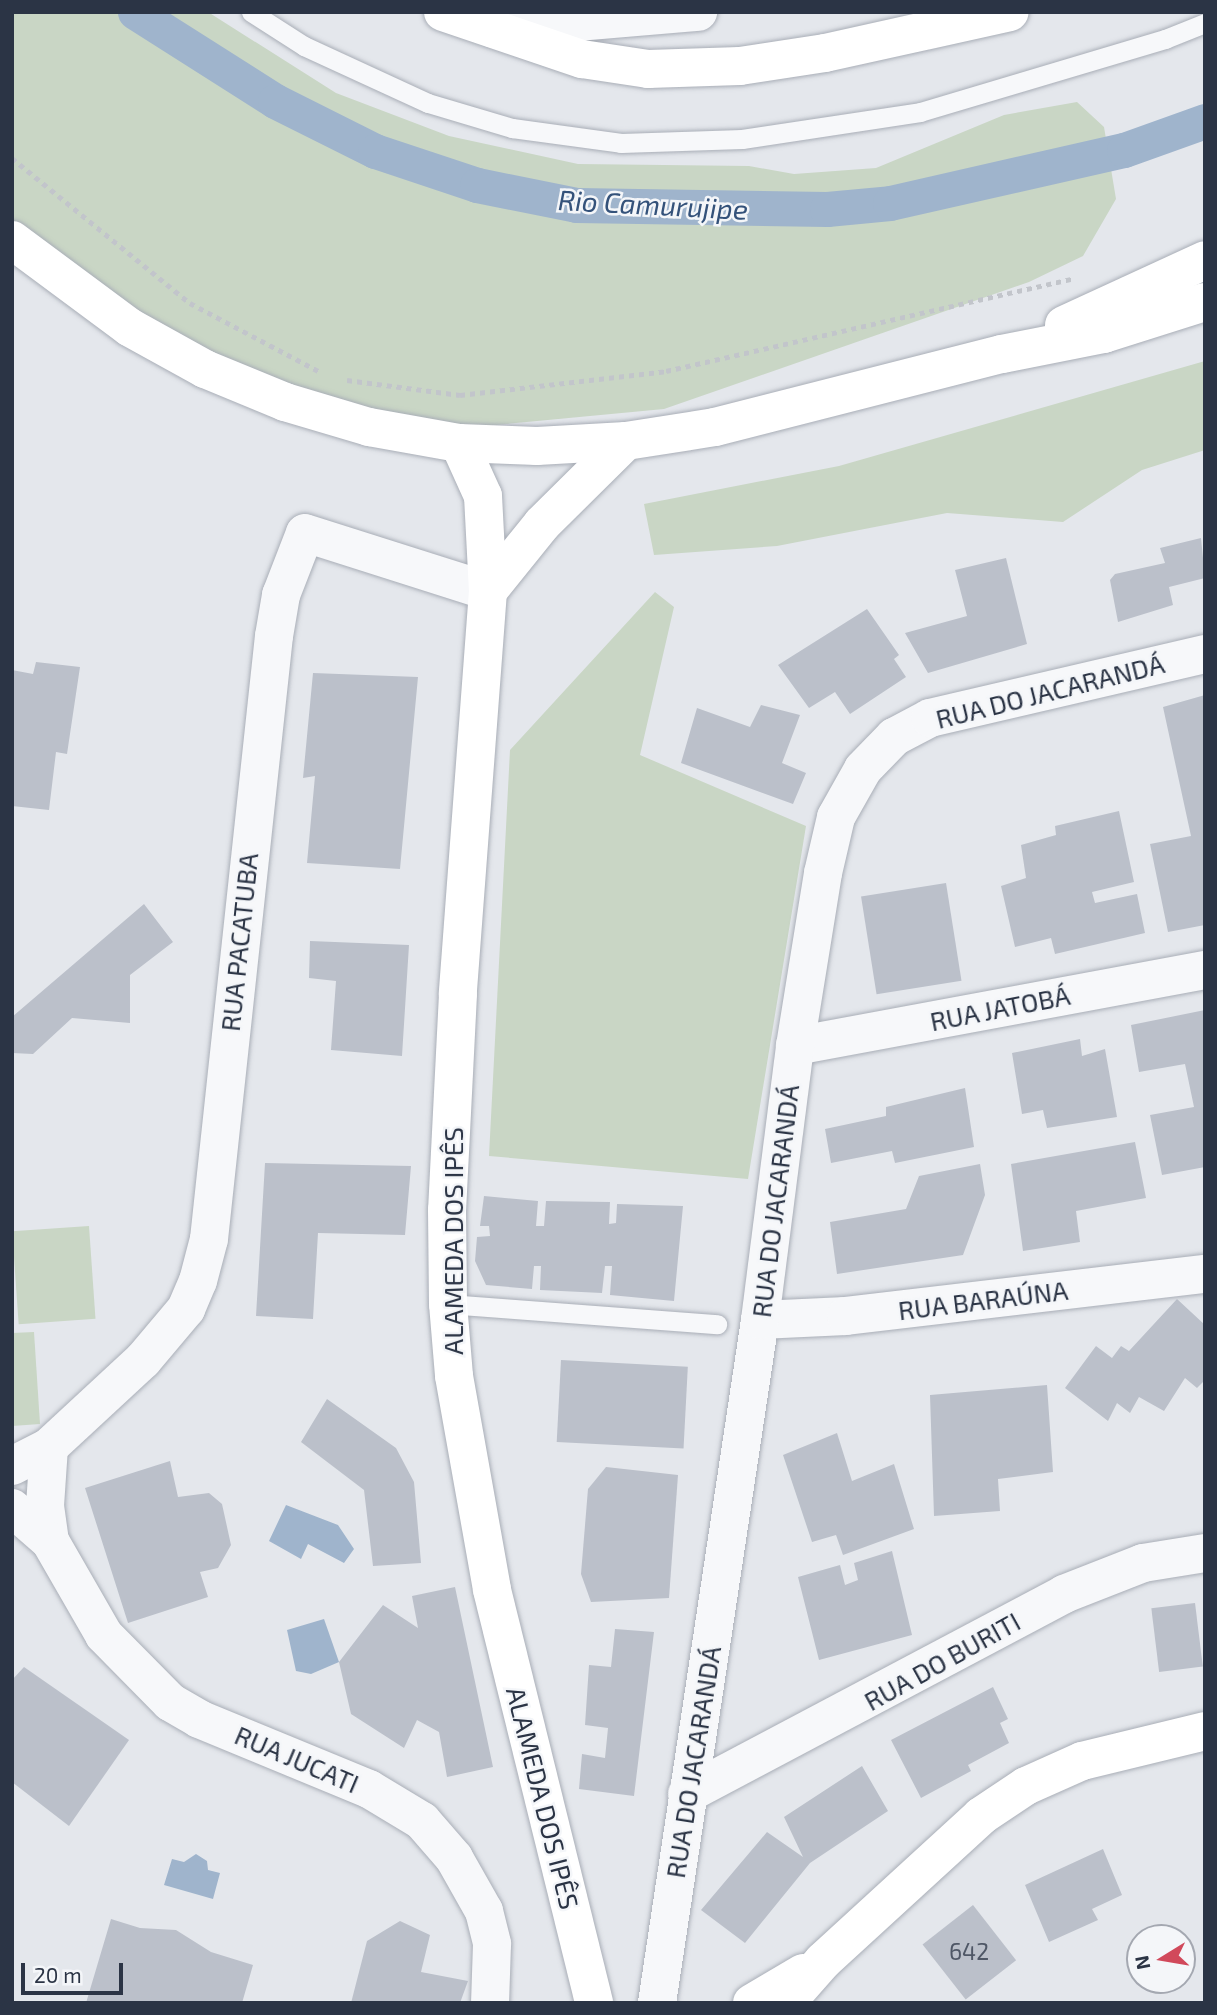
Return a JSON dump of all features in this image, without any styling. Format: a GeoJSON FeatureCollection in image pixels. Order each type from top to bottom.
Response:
{"type":"FeatureCollection","features":[{"type":"Feature","properties":{"kind":"street"},"geometry":{"type":"LineString","coordinates":[[443,12],[483,29],[582,59],[648,69],[740,66],[825,53],[1010,12]]}},
{"type":"Feature","properties":{"kind":"street"},"geometry":{"type":"LineString","coordinates":[[483,29],[603,23],[698,12]]}},
{"type":"Feature","properties":{"kind":"street"},"geometry":{"type":"LineString","coordinates":[[12,240],[129,327],[205,369],[285,402],[369,427],[459,443],[537,446],[626,441],[715,427],[1002,354],[1104,334],[1205,302]]}},
{"type":"Feature","properties":{"kind":"street"},"geometry":{"type":"LineString","coordinates":[[1002,354],[1205,260]]}},
{"type":"Feature","properties":{"kind":"street"},"geometry":{"type":"LineString","coordinates":[[488,591],[533,533],[626,441]]}},
{"type":"Feature","properties":{"kind":"street","name":"ALAMEDA DOS IPÊS"},"geometry":{"type":"LineString","coordinates":[[459,443],[483,496],[488,591],[458,994],[447,1210],[448,1304],[454,1376],[492,1590],[594,2003]]}},
{"type":"Feature","properties":{"kind":"street","name":"RUA PACATUBA"},"geometry":{"type":"LineString","coordinates":[[12,1466],[49,1447],[168,1333],[198,1281],[209,1239],[274,636],[281,595],[304,533],[488,591]]}},
{"type":"Feature","properties":{"kind":"street","name":"RUA DO JACARANDÁ"},"geometry":{"type":"LineString","coordinates":[[657,2003],[760,1320],[795,1046],[822,873],[836,817],[863,769],[894,737],[930,718],[979,704],[1205,654]]}},
{"type":"Feature","properties":{"kind":"street","name":"RUA JATOBÁ"},"geometry":{"type":"LineString","coordinates":[[795,1046],[1205,970]]}},
{"type":"Feature","properties":{"kind":"street","name":"RUA BARAÚNA"},"geometry":{"type":"LineString","coordinates":[[760,1320],[846,1316],[1205,1274]]}},
{"type":"Feature","properties":{"kind":"street","name":"RUA JUCATI"},"geometry":{"type":"LineString","coordinates":[[49,1447],[45,1506],[50,1541]]}},
{"type":"Feature","properties":{"kind":"street","name":"RUA JUCATI"},"geometry":{"type":"LineString","coordinates":[[12,1508],[50,1541],[104,1635],[170,1702],[199,1719],[369,1789],[422,1821],[454,1858],[484,1911],[492,1944],[490,2003]]}},
{"type":"Feature","properties":{"kind":"street","name":"RUA DO BURITI"},"geometry":{"type":"LineString","coordinates":[[687,1794],[1064,1594],[1143,1563],[1205,1553]]}},
{"type":"Feature","properties":{"kind":"street"},"geometry":{"type":"LineString","coordinates":[[786,2003],[823,1961],[981,1816],[1026,1786],[1082,1762],[1205,1731]]}},
{"type":"Feature","properties":{"kind":"street"},"geometry":{"type":"LineString","coordinates":[[752,2003],[823,1961]]}},
{"type":"Feature","properties":{"kind":"lane"},"geometry":{"type":"LineString","coordinates":[[251,12],[304,46],[428,103],[512,128],[621,143],[742,139],[920,112],[1165,39],[1205,23]]}},
{"type":"Feature","properties":{"kind":"lane"},"geometry":{"type":"LineString","coordinates":[[1165,39],[1205,37]]}},
{"type":"Feature","properties":{"kind":"lane"},"geometry":{"type":"LineString","coordinates":[[448,1304],[717,1324]]}},
{"type":"Feature","properties":{"kind":"path"},"geometry":{"type":"LineString","coordinates":[[12,158],[190,303],[330,377]]}},
{"type":"Feature","properties":{"kind":"path"},"geometry":{"type":"LineString","coordinates":[[343,379],[460,395],[666,371],[1079,276]]}},
{"type":"Feature","properties":{"kind":"green space"},"geometry":{"type":"Polygon","coordinates":[[[12,12],[208,12],[336,93],[449,136],[578,164],[749,166],[794,174],[876,168],[1004,115],[1077,102],[1104,127],[1116,199],[1083,256],[1029,282],[664,409],[443,430],[293,396],[32,261],[12,240],[12,12]]]}},
{"type":"Feature","properties":{"kind":"green space"},"geometry":{"type":"Polygon","coordinates":[[[1205,361],[1205,450],[1142,470],[1063,522],[947,513],[777,546],[654,555],[644,504],[839,466],[1205,361]]]}},
{"type":"Feature","properties":{"kind":"green space"},"geometry":{"type":"Polygon","coordinates":[[[655,592],[674,607],[640,755],[806,826],[748,1179],[489,1156],[510,750],[655,592]]]}},
{"type":"Feature","properties":{"kind":"green space"},"geometry":{"type":"Polygon","coordinates":[[[89,1226],[95,1319],[19,1324],[12,1231],[89,1226]]]}},
{"type":"Feature","properties":{"kind":"green space"},"geometry":{"type":"Polygon","coordinates":[[[34,1332],[40,1424],[12,1426],[12,1333],[34,1332]]]}},
{"type":"Feature","properties":{"kind":"water"},"geometry":{"type":"Polygon","coordinates":[[[286,1505],[338,1525],[354,1549],[344,1563],[308,1544],[301,1559],[269,1541],[286,1505]]]}},
{"type":"Feature","properties":{"kind":"water"},"geometry":{"type":"Polygon","coordinates":[[[324,1619],[339,1662],[311,1674],[296,1671],[287,1630],[324,1619]]]}},
{"type":"Feature","properties":{"kind":"water"},"geometry":{"type":"Polygon","coordinates":[[[196,1854],[207,1861],[208,1870],[220,1873],[213,1899],[164,1885],[172,1859],[184,1862],[196,1854]]]}},
{"type":"Feature","properties":{"kind":"building"},"geometry":{"type":"Polygon","coordinates":[[[1201,538],[1205,578],[1169,587],[1173,605],[1118,622],[1110,580],[1115,574],[1165,563],[1160,548],[1201,538]]]}},
{"type":"Feature","properties":{"kind":"building"},"geometry":{"type":"Polygon","coordinates":[[[1006,558],[1027,644],[928,673],[905,633],[967,616],[955,570],[1006,558]]]}},
{"type":"Feature","properties":{"kind":"building"},"geometry":{"type":"Polygon","coordinates":[[[867,609],[899,655],[894,659],[906,677],[850,714],[835,692],[809,708],[778,665],[867,609]]]}},
{"type":"Feature","properties":{"kind":"building"},"geometry":{"type":"Polygon","coordinates":[[[36,662],[80,667],[67,754],[56,752],[49,810],[12,806],[12,670],[33,674],[36,662]]]}},
{"type":"Feature","properties":{"kind":"building"},"geometry":{"type":"Polygon","coordinates":[[[313,673],[418,677],[400,869],[307,863],[315,776],[303,778],[313,673]]]}},
{"type":"Feature","properties":{"kind":"building"},"geometry":{"type":"Polygon","coordinates":[[[1205,695],[1205,925],[1168,932],[1150,844],[1191,836],[1163,707],[1205,695]]]}},
{"type":"Feature","properties":{"kind":"building"},"geometry":{"type":"Polygon","coordinates":[[[761,705],[800,715],[782,763],[806,773],[793,804],[681,763],[697,708],[750,727],[761,705]]]}},
{"type":"Feature","properties":{"kind":"building"},"geometry":{"type":"Polygon","coordinates":[[[1119,811],[1134,882],[1092,892],[1095,903],[1137,894],[1145,933],[1055,954],[1051,938],[1015,947],[1001,886],[1026,878],[1021,845],[1056,835],[1055,826],[1119,811]]]}},
{"type":"Feature","properties":{"kind":"building"},"geometry":{"type":"Polygon","coordinates":[[[946,883],[961,981],[877,994],[861,896],[946,883]]]}},
{"type":"Feature","properties":{"kind":"building"},"geometry":{"type":"Polygon","coordinates":[[[144,904],[173,942],[130,975],[130,1023],[72,1018],[33,1054],[12,1053],[12,1017],[144,904]]]}},
{"type":"Feature","properties":{"kind":"building"},"geometry":{"type":"Polygon","coordinates":[[[310,941],[409,945],[402,1056],[331,1050],[336,981],[309,978],[310,941]]]}},
{"type":"Feature","properties":{"kind":"building"},"geometry":{"type":"Polygon","coordinates":[[[1205,1010],[1205,1167],[1162,1175],[1150,1115],[1194,1107],[1185,1064],[1139,1072],[1131,1025],[1205,1010]]]}},
{"type":"Feature","properties":{"kind":"building"},"geometry":{"type":"Polygon","coordinates":[[[1080,1039],[1082,1056],[1105,1049],[1117,1117],[1047,1128],[1043,1110],[1022,1114],[1012,1053],[1080,1039]]]}},
{"type":"Feature","properties":{"kind":"building"},"geometry":{"type":"Polygon","coordinates":[[[965,1088],[974,1147],[895,1163],[892,1151],[831,1163],[825,1129],[886,1116],[886,1107],[965,1088]]]}},
{"type":"Feature","properties":{"kind":"building"},"geometry":{"type":"Polygon","coordinates":[[[1135,1142],[1146,1198],[1076,1211],[1080,1242],[1023,1251],[1011,1164],[1135,1142]]]}},
{"type":"Feature","properties":{"kind":"building"},"geometry":{"type":"Polygon","coordinates":[[[265,1163],[411,1166],[405,1235],[318,1233],[313,1319],[256,1316],[265,1163]]]}},
{"type":"Feature","properties":{"kind":"building"},"geometry":{"type":"Polygon","coordinates":[[[980,1164],[985,1195],[963,1255],[837,1274],[830,1222],[906,1209],[919,1176],[980,1164]]]}},
{"type":"Feature","properties":{"kind":"building"},"geometry":{"type":"Polygon","coordinates":[[[484,1196],[538,1201],[536,1226],[544,1226],[546,1201],[610,1202],[609,1224],[616,1223],[617,1204],[683,1206],[674,1301],[610,1295],[612,1266],[605,1266],[602,1293],[540,1290],[541,1266],[534,1266],[532,1289],[486,1285],[475,1261],[477,1237],[490,1236],[489,1226],[480,1226],[484,1196]]]}},
{"type":"Feature","properties":{"kind":"building"},"geometry":{"type":"Polygon","coordinates":[[[1177,1299],[1205,1325],[1205,1380],[1197,1388],[1185,1378],[1164,1411],[1139,1397],[1130,1413],[1117,1403],[1108,1421],[1065,1388],[1096,1346],[1112,1358],[1121,1346],[1129,1351],[1177,1299]]]}},
{"type":"Feature","properties":{"kind":"building"},"geometry":{"type":"Polygon","coordinates":[[[561,1360],[688,1367],[684,1449],[557,1442],[561,1360]]]}},
{"type":"Feature","properties":{"kind":"building"},"geometry":{"type":"Polygon","coordinates":[[[1047,1385],[1053,1472],[998,1479],[1000,1511],[934,1516],[930,1395],[1047,1385]]]}},
{"type":"Feature","properties":{"kind":"building"},"geometry":{"type":"Polygon","coordinates":[[[327,1399],[396,1448],[414,1482],[421,1563],[373,1566],[364,1490],[301,1442],[327,1399]]]}},
{"type":"Feature","properties":{"kind":"building"},"geometry":{"type":"Polygon","coordinates":[[[837,1433],[852,1481],[894,1464],[914,1529],[843,1555],[836,1535],[812,1542],[783,1455],[837,1433]]]}},
{"type":"Feature","properties":{"kind":"building"},"geometry":{"type":"Polygon","coordinates":[[[170,1461],[178,1497],[209,1493],[222,1504],[231,1545],[218,1568],[200,1572],[208,1597],[128,1623],[85,1488],[170,1461]]]}},
{"type":"Feature","properties":{"kind":"building"},"geometry":{"type":"Polygon","coordinates":[[[606,1467],[678,1475],[669,1598],[591,1602],[581,1574],[588,1489],[606,1467]]]}},
{"type":"Feature","properties":{"kind":"building"},"geometry":{"type":"Polygon","coordinates":[[[892,1551],[912,1635],[819,1660],[798,1577],[840,1565],[845,1585],[858,1580],[854,1563],[892,1551]]]}},
{"type":"Feature","properties":{"kind":"building"},"geometry":{"type":"Polygon","coordinates":[[[455,1587],[493,1767],[447,1777],[439,1732],[417,1720],[404,1748],[351,1714],[339,1662],[383,1605],[418,1628],[412,1596],[455,1587]]]}},
{"type":"Feature","properties":{"kind":"building"},"geometry":{"type":"Polygon","coordinates":[[[1195,1603],[1203,1667],[1159,1672],[1151,1608],[1195,1603]]]}},
{"type":"Feature","properties":{"kind":"building"},"geometry":{"type":"Polygon","coordinates":[[[615,1629],[654,1632],[634,1796],[579,1789],[582,1754],[605,1758],[608,1728],[585,1725],[589,1665],[611,1667],[615,1629]]]}},
{"type":"Feature","properties":{"kind":"building"},"geometry":{"type":"Polygon","coordinates":[[[24,1667],[129,1740],[69,1826],[12,1782],[12,1680],[24,1667]]]}},
{"type":"Feature","properties":{"kind":"building"},"geometry":{"type":"Polygon","coordinates":[[[993,1687],[1008,1719],[1000,1723],[1009,1743],[968,1765],[971,1771],[921,1798],[891,1740],[993,1687]]]}},
{"type":"Feature","properties":{"kind":"building"},"geometry":{"type":"Polygon","coordinates":[[[862,1766],[888,1811],[810,1863],[745,1943],[701,1910],[767,1832],[803,1857],[784,1817],[862,1766]]]}},
{"type":"Feature","properties":{"kind":"building"},"geometry":{"type":"Polygon","coordinates":[[[1103,1849],[1122,1895],[1092,1909],[1098,1920],[1049,1942],[1025,1885],[1103,1849]]]}},
{"type":"Feature","properties":{"kind":"building"},"geometry":{"type":"Polygon","coordinates":[[[973,1905],[1016,1960],[966,2000],[923,1944],[973,1905]]]}},
{"type":"Feature","properties":{"kind":"building"},"geometry":{"type":"Polygon","coordinates":[[[111,1919],[140,1928],[176,1930],[211,1952],[253,1965],[242,2003],[86,2003],[111,1919]]]}},
{"type":"Feature","properties":{"kind":"building"},"geometry":{"type":"Polygon","coordinates":[[[400,1921],[430,1935],[421,1972],[468,1981],[460,2003],[351,2003],[367,1941],[400,1921]]]}},
{"type":"Feature","properties":{"kind":"waterway","name":"Rio Camurujipe"},"geometry":{"type":"LineString","coordinates":[[135,12],[275,101],[375,151],[477,185],[576,205],[827,209],[890,203],[1124,150],[1205,121]]}}]}
